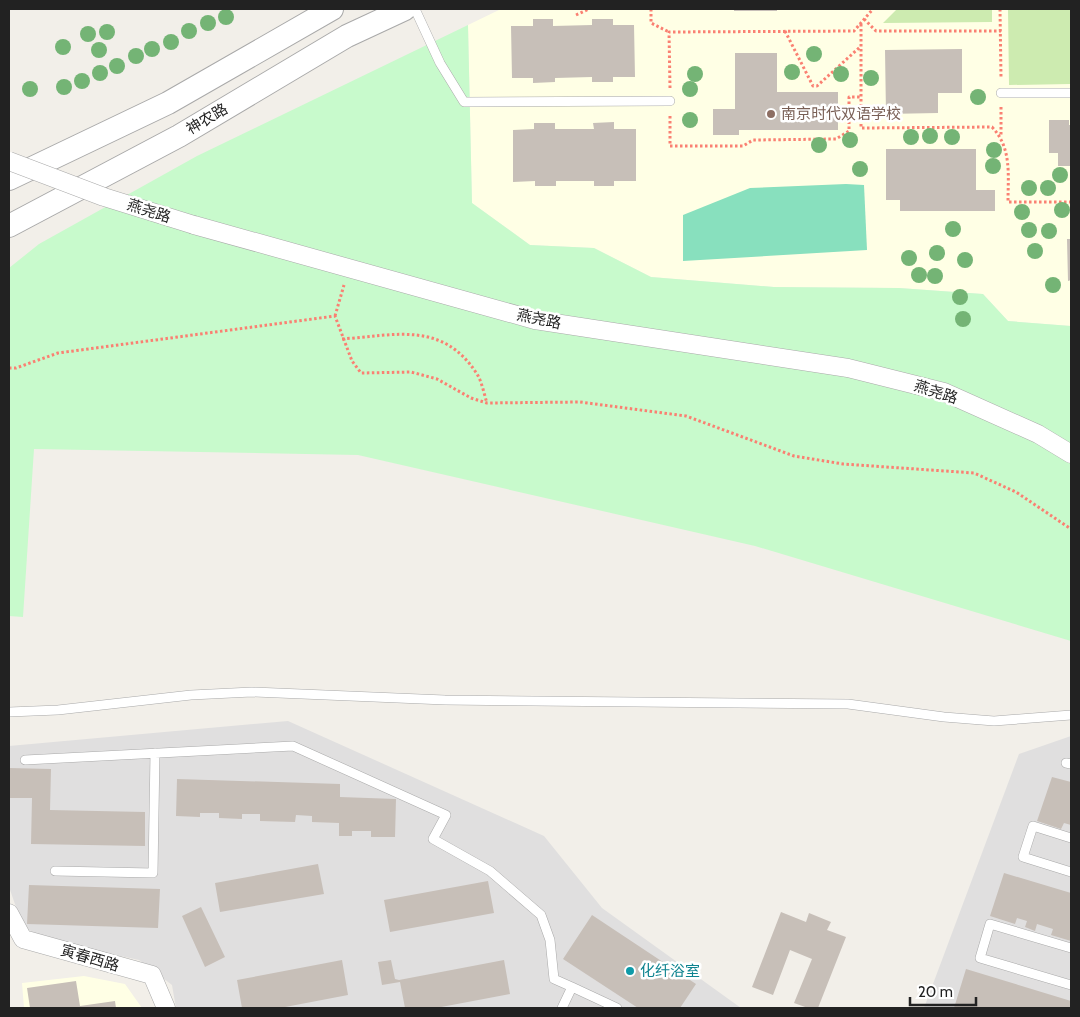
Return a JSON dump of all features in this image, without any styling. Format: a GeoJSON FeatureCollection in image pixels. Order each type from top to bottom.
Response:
{"type":"FeatureCollection","features":[{"type":"Feature","properties":{"kind":"street"},"geometry":{"type":"LineString","coordinates":[[9,178],[168,103],[332,9]]}},
{"type":"Feature","properties":{"kind":"street","name":"神农路"},"geometry":{"type":"LineString","coordinates":[[9,226],[179,136],[347,36],[405,9]]}},
{"type":"Feature","properties":{"kind":"street","name":"燕尧路"},"geometry":{"type":"LineString","coordinates":[[9,161],[104,197],[194,225],[534,320],[662,341],[770,354],[848,368],[944,392],[1038,434],[1071,454]]}},
{"type":"Feature","properties":{"kind":"street","name":"寅春西路"},"geometry":{"type":"LineString","coordinates":[[9,913],[23,939],[152,975],[166,1008]]}},
{"type":"Feature","properties":{"kind":"lane"},"geometry":{"type":"LineString","coordinates":[[415,9],[440,63],[464,102],[670,101]]}},
{"type":"Feature","properties":{"kind":"lane"},"geometry":{"type":"LineString","coordinates":[[1001,93],[1071,93]]}},
{"type":"Feature","properties":{"kind":"lane"},"geometry":{"type":"LineString","coordinates":[[9,712],[114,705],[192,695],[252,692],[445,700],[848,704],[944,717],[994,721],[1071,715]]}},
{"type":"Feature","properties":{"kind":"lane"},"geometry":{"type":"LineString","coordinates":[[25,760],[293,746],[446,815],[433,839],[490,870],[541,915],[550,940],[554,979],[617,1008]]}},
{"type":"Feature","properties":{"kind":"lane"},"geometry":{"type":"LineString","coordinates":[[55,871],[153,873],[155,753]]}},
{"type":"Feature","properties":{"kind":"lane"},"geometry":{"type":"LineString","coordinates":[[1071,838],[1033,826],[1023,857],[1071,872]]}},
{"type":"Feature","properties":{"kind":"lane"},"geometry":{"type":"LineString","coordinates":[[1071,948],[990,924],[980,958],[1071,985]]}},
{"type":"Feature","properties":{"kind":"lane"},"geometry":{"type":"LineString","coordinates":[[562,1008],[572,987]]}},
{"type":"Feature","properties":{"kind":"path"},"geometry":{"type":"LineString","coordinates":[[576,15],[589,9]]}},
{"type":"Feature","properties":{"kind":"path"},"geometry":{"type":"LineString","coordinates":[[651,9],[651,23],[669,32],[854,31],[873,9]]}},
{"type":"Feature","properties":{"kind":"path"},"geometry":{"type":"LineString","coordinates":[[1000,9],[1001,137],[1008,158],[1008,202],[1071,202]]}},
{"type":"Feature","properties":{"kind":"path"},"geometry":{"type":"LineString","coordinates":[[864,19],[876,32],[1000,31]]}},
{"type":"Feature","properties":{"kind":"path"},"geometry":{"type":"LineString","coordinates":[[860,23],[862,128],[992,127],[1001,137]]}},
{"type":"Feature","properties":{"kind":"path"},"geometry":{"type":"LineString","coordinates":[[785,31],[814,86],[817,86],[861,47]]}},
{"type":"Feature","properties":{"kind":"path"},"geometry":{"type":"LineString","coordinates":[[669,32],[670,146],[743,146],[753,140],[836,139],[849,131],[849,97],[861,97]]}},
{"type":"Feature","properties":{"kind":"path"},"geometry":{"type":"LineString","coordinates":[[349,268],[334,316],[352,361],[362,373],[411,372],[437,379],[471,398],[488,403],[580,402],[686,416],[794,456],[843,464],[974,473],[1016,492],[1071,529]]}},
{"type":"Feature","properties":{"kind":"path"},"geometry":{"type":"LineString","coordinates":[[9,368],[16,368],[58,353],[334,316]]}},
{"type":"Feature","properties":{"kind":"path"},"geometry":{"type":"LineString","coordinates":[[342,338],[405,334],[436,338],[459,351],[478,375],[488,403]]}},
{"type":"Feature","properties":{"kind":"shaded area","name":"南京时代双语学校"},"geometry":{"type":"Polygon","coordinates":[[[501,9],[1071,9],[1071,326],[1008,321],[983,294],[899,288],[774,287],[651,277],[594,248],[530,245],[472,203],[468,25],[501,9]]]}},
{"type":"Feature","properties":{"kind":"shaded area"},"geometry":{"type":"Polygon","coordinates":[[[288,721],[544,836],[602,908],[741,1008],[176,1008],[172,985],[139,960],[51,941],[23,927],[9,887],[9,746],[288,721]]]}},
{"type":"Feature","properties":{"kind":"shaded area"},"geometry":{"type":"Polygon","coordinates":[[[1071,736],[1071,1008],[924,1008],[1019,754],[1071,736]]]}},
{"type":"Feature","properties":{"kind":"shaded area"},"geometry":{"type":"Polygon","coordinates":[[[84,976],[125,984],[142,1008],[24,1008],[22,983],[84,976]]]}},
{"type":"Feature","properties":{"kind":"green space"},"geometry":{"type":"Polygon","coordinates":[[[897,9],[992,9],[992,22],[883,23],[897,9]]]}},
{"type":"Feature","properties":{"kind":"green space"},"geometry":{"type":"Polygon","coordinates":[[[1008,9],[1071,9],[1071,84],[1009,85],[1008,9]]]}},
{"type":"Feature","properties":{"kind":"green space"},"geometry":{"type":"Polygon","coordinates":[[[468,25],[472,203],[530,245],[594,248],[651,277],[774,287],[899,288],[983,294],[1008,321],[1071,326],[1071,641],[755,546],[358,455],[34,449],[23,617],[9,616],[9,268],[39,244],[197,156],[468,25]]]}},
{"type":"Feature","properties":{"kind":"green space"},"geometry":{"type":"Polygon","coordinates":[[[864,185],[867,250],[683,261],[683,215],[750,188],[864,185]]]}},
{"type":"Feature","properties":{"kind":"building"},"geometry":{"type":"Polygon","coordinates":[[[734,9],[777,9],[777,11],[734,11],[734,9]]]}},
{"type":"Feature","properties":{"kind":"building"},"geometry":{"type":"Polygon","coordinates":[[[533,19],[553,19],[553,26],[592,25],[592,19],[613,19],[613,25],[634,25],[635,77],[613,77],[613,82],[592,82],[592,77],[555,78],[555,82],[533,83],[533,78],[512,78],[511,26],[533,26],[533,19]]]}},
{"type":"Feature","properties":{"kind":"building"},"geometry":{"type":"Polygon","coordinates":[[[962,49],[962,93],[938,93],[938,113],[886,114],[885,50],[962,49]]]}},
{"type":"Feature","properties":{"kind":"building"},"geometry":{"type":"Polygon","coordinates":[[[735,53],[777,53],[777,92],[838,92],[838,130],[739,130],[739,135],[713,135],[713,109],[735,109],[735,53]]]}},
{"type":"Feature","properties":{"kind":"building"},"geometry":{"type":"Polygon","coordinates":[[[1049,120],[1069,120],[1069,125],[1071,125],[1071,166],[1058,166],[1058,153],[1049,153],[1049,120]]]}},
{"type":"Feature","properties":{"kind":"building"},"geometry":{"type":"Polygon","coordinates":[[[614,122],[614,129],[636,129],[636,181],[614,181],[614,186],[594,186],[594,181],[556,181],[556,186],[535,186],[535,181],[513,182],[513,130],[534,129],[534,123],[555,123],[555,129],[594,129],[593,123],[614,122]]]}},
{"type":"Feature","properties":{"kind":"building"},"geometry":{"type":"Polygon","coordinates":[[[886,149],[976,149],[976,190],[995,190],[995,211],[900,211],[900,200],[886,200],[886,149]]]}},
{"type":"Feature","properties":{"kind":"building"},"geometry":{"type":"Polygon","coordinates":[[[1067,239],[1071,239],[1071,280],[1068,281],[1067,239]]]}},
{"type":"Feature","properties":{"kind":"building"},"geometry":{"type":"Polygon","coordinates":[[[9,768],[51,769],[50,810],[145,812],[145,846],[31,844],[32,798],[9,798],[9,768]]]}},
{"type":"Feature","properties":{"kind":"building"},"geometry":{"type":"Polygon","coordinates":[[[1052,777],[1071,782],[1071,825],[1064,823],[1061,829],[1037,821],[1052,777]]]}},
{"type":"Feature","properties":{"kind":"building"},"geometry":{"type":"Polygon","coordinates":[[[177,779],[340,784],[340,797],[396,799],[395,837],[371,837],[371,831],[352,831],[352,836],[339,836],[339,823],[312,822],[312,816],[296,815],[295,822],[260,821],[260,814],[242,814],[242,819],[219,818],[219,813],[200,813],[200,817],[176,816],[177,779]]]}},
{"type":"Feature","properties":{"kind":"building"},"geometry":{"type":"Polygon","coordinates":[[[318,864],[324,894],[220,912],[215,883],[318,864]]]}},
{"type":"Feature","properties":{"kind":"building"},"geometry":{"type":"Polygon","coordinates":[[[1004,873],[1071,893],[1071,941],[1051,935],[1053,929],[1037,924],[1035,931],[1025,927],[1027,921],[1017,918],[1015,924],[990,916],[1004,873]]]}},
{"type":"Feature","properties":{"kind":"building"},"geometry":{"type":"Polygon","coordinates":[[[488,881],[494,913],[390,932],[384,900],[488,881]]]}},
{"type":"Feature","properties":{"kind":"building"},"geometry":{"type":"Polygon","coordinates":[[[29,885],[160,889],[158,928],[27,924],[29,885]]]}},
{"type":"Feature","properties":{"kind":"building"},"geometry":{"type":"Polygon","coordinates":[[[201,907],[225,957],[205,967],[182,916],[201,907]]]}},
{"type":"Feature","properties":{"kind":"building"},"geometry":{"type":"Polygon","coordinates":[[[781,912],[806,922],[809,913],[831,922],[827,930],[846,937],[818,1008],[808,1008],[794,1003],[812,959],[790,950],[773,995],[752,987],[781,912]]]}},
{"type":"Feature","properties":{"kind":"building","name":"化纤浴室"},"geometry":{"type":"Polygon","coordinates":[[[592,915],[696,984],[680,1008],[638,1008],[563,959],[592,915]]]}},
{"type":"Feature","properties":{"kind":"building"},"geometry":{"type":"Polygon","coordinates":[[[342,960],[348,995],[280,1008],[242,1008],[237,980],[342,960]]]}},
{"type":"Feature","properties":{"kind":"building"},"geometry":{"type":"Polygon","coordinates":[[[391,960],[395,979],[399,980],[504,960],[510,994],[436,1008],[405,1008],[400,982],[382,985],[378,962],[391,960]]]}},
{"type":"Feature","properties":{"kind":"building"},"geometry":{"type":"Polygon","coordinates":[[[966,969],[1071,1001],[1071,1008],[954,1008],[966,969]]]}},
{"type":"Feature","properties":{"kind":"building"},"geometry":{"type":"Polygon","coordinates":[[[76,981],[80,1006],[115,1001],[116,1008],[30,1008],[27,988],[76,981]]]}},
{"type":"Feature","properties":{"kind":"place","name":"南京时代双语学校"},"geometry":{"type":"Point","coordinates":[771,114]}},
{"type":"Feature","properties":{"kind":"place","name":"化纤浴室"},"geometry":{"type":"Point","coordinates":[630,971]}}]}
